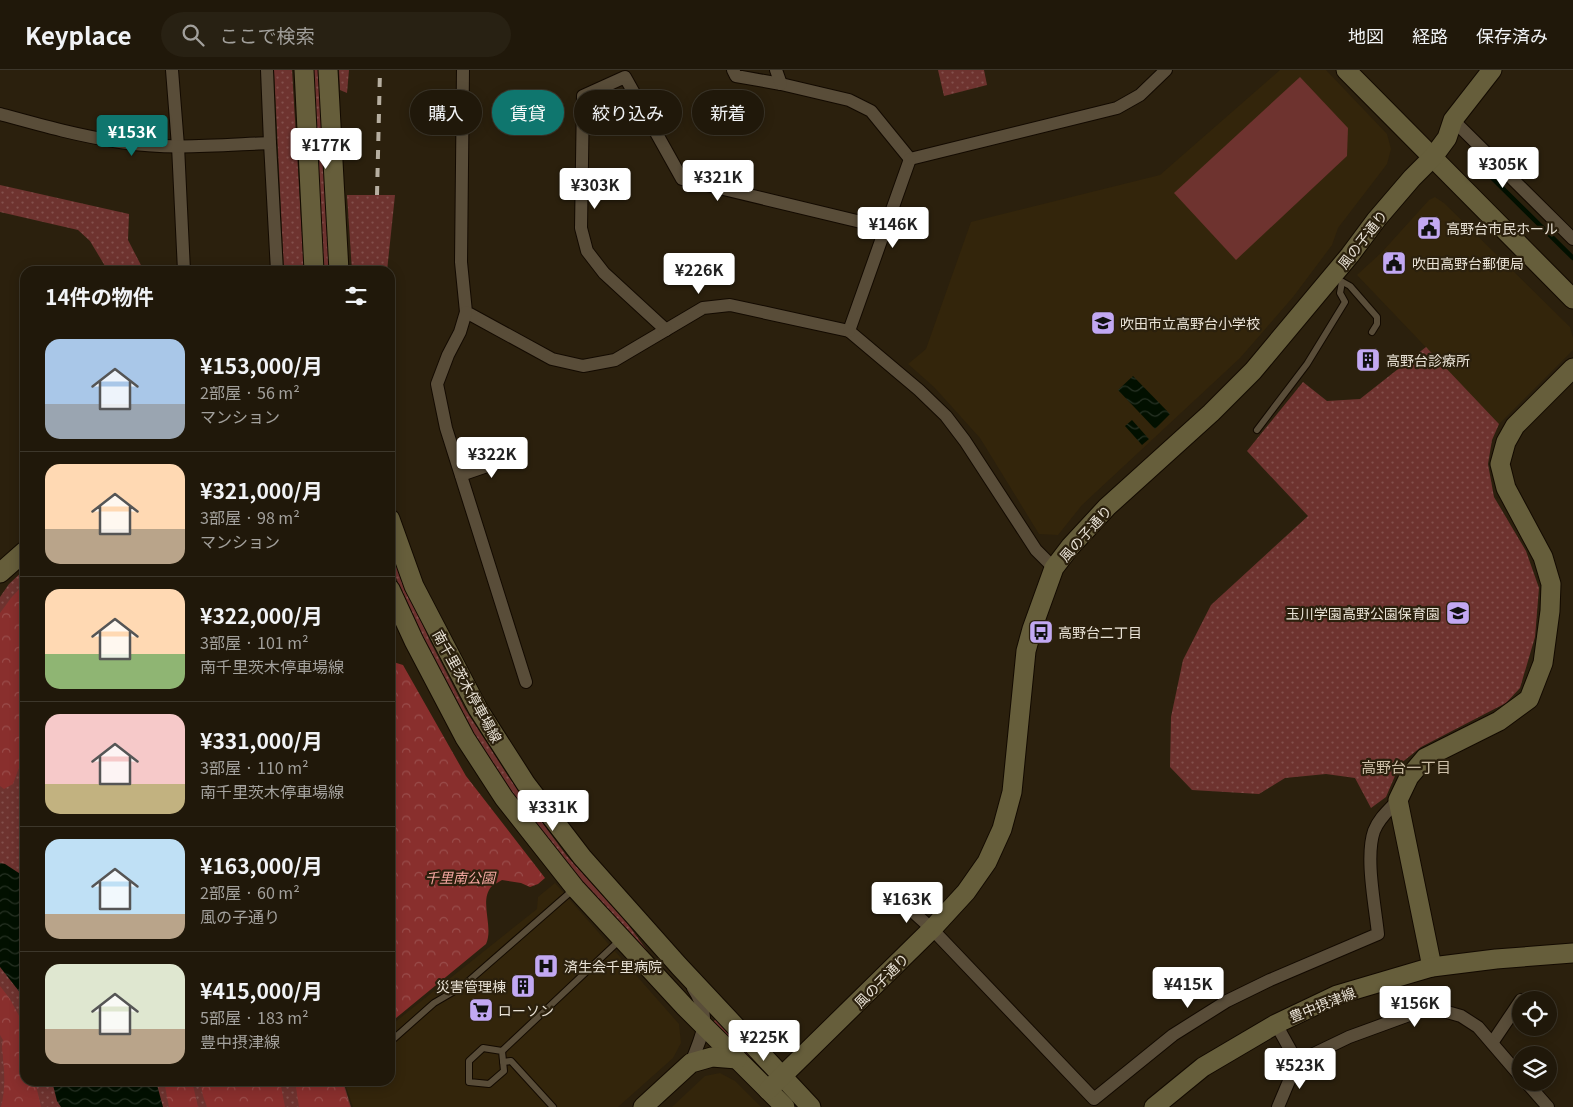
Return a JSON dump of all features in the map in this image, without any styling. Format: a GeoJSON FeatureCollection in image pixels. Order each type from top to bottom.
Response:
{"type":"FeatureCollection","features":[{"type":"Feature","properties":{"kind":"street"},"geometry":{"type":"LineString","coordinates":[[172,70],[184,266]]}},
{"type":"Feature","properties":{"kind":"street"},"geometry":{"type":"LineString","coordinates":[[267,70],[277,266]]}},
{"type":"Feature","properties":{"kind":"street"},"geometry":{"type":"LineString","coordinates":[[304,70],[314,266]]}},
{"type":"Feature","properties":{"kind":"street"},"geometry":{"type":"LineString","coordinates":[[328,70],[339,266]]}},
{"type":"Feature","properties":{"kind":"street"},"geometry":{"type":"LineString","coordinates":[[463,70],[461,262],[466,312],[460,332],[448,355],[437,384],[446,428],[526,682]]}},
{"type":"Feature","properties":{"kind":"street"},"geometry":{"type":"LineString","coordinates":[[733,70],[736,76],[781,84],[849,100],[871,111],[910,159]]}},
{"type":"Feature","properties":{"kind":"street"},"geometry":{"type":"LineString","coordinates":[[776,70],[781,84]]}},
{"type":"Feature","properties":{"kind":"street"},"geometry":{"type":"LineString","coordinates":[[910,159],[1117,108],[1140,94],[1166,70]]}},
{"type":"Feature","properties":{"kind":"street"},"geometry":{"type":"LineString","coordinates":[[1346,70],[1573,299]]}},
{"type":"Feature","properties":{"kind":"street","name":"風の子通り"},"geometry":{"type":"LineString","coordinates":[[775,1083],[932,929],[966,892],[986,862],[1002,829],[1012,792],[1026,651],[1054,568],[1070,546],[1108,507],[1211,414],[1339,278],[1376,220],[1433,157],[1447,138],[1453,120],[1492,70]]}},
{"type":"Feature","properties":{"kind":"street"},"geometry":{"type":"LineString","coordinates":[[666,330],[604,273],[586,251],[581,228],[583,96],[625,77],[682,179],[886,228]]}},
{"type":"Feature","properties":{"kind":"street"},"geometry":{"type":"LineString","coordinates":[[0,114],[62,130],[121,142],[178,146],[270,143]]}},
{"type":"Feature","properties":{"kind":"street"},"geometry":{"type":"LineString","coordinates":[[1453,120],[1573,239]]}},
{"type":"Feature","properties":{"kind":"street"},"geometry":{"type":"LineString","coordinates":[[850,331],[910,159]]}},
{"type":"Feature","properties":{"kind":"street"},"geometry":{"type":"LineString","coordinates":[[466,312],[552,359],[583,366],[615,360],[703,308],[730,306],[850,331],[919,390],[946,416],[965,441],[1036,550],[1054,568]]}},
{"type":"Feature","properties":{"kind":"street"},"geometry":{"type":"LineString","coordinates":[[900,900],[932,929],[1094,1099],[1174,1035],[1227,1001],[1270,980],[1378,934],[1369,851],[1374,830],[1382,816],[1398,800],[1409,777],[1426,758],[1499,721],[1529,699],[1543,663],[1550,610],[1551,584],[1543,557],[1506,488],[1500,464],[1506,442],[1515,426],[1573,368]]}},
{"type":"Feature","properties":{"kind":"street"},"geometry":{"type":"LineString","coordinates":[[461,475],[514,457]]}},
{"type":"Feature","properties":{"kind":"street","name":"南千里茨木停車場線"},"geometry":{"type":"LineString","coordinates":[[395,533],[414,586],[478,709],[526,784],[582,857],[679,966],[775,1083],[785,1107]]}},
{"type":"Feature","properties":{"kind":"street"},"geometry":{"type":"LineString","coordinates":[[0,573],[20,555]]}},
{"type":"Feature","properties":{"kind":"street","name":"南千里茨木停車場線"},"geometry":{"type":"LineString","coordinates":[[395,600],[414,641],[465,738],[504,798],[576,888],[685,1008],[737,1059],[811,1107]]}},
{"type":"Feature","properties":{"kind":"street"},"geometry":{"type":"LineString","coordinates":[[1398,800],[1432,967]]}},
{"type":"Feature","properties":{"kind":"street","name":"豊中摂津線"},"geometry":{"type":"LineString","coordinates":[[1154,1107],[1204,1067],[1276,1024],[1337,995],[1432,967],[1496,959],[1573,953]]}},
{"type":"Feature","properties":{"kind":"street"},"geometry":{"type":"LineString","coordinates":[[679,966],[698,995],[704,1010],[704,1026],[691,1063]]}},
{"type":"Feature","properties":{"kind":"street"},"geometry":{"type":"LineString","coordinates":[[685,1008],[694,1034],[691,1063]]}},
{"type":"Feature","properties":{"kind":"street"},"geometry":{"type":"LineString","coordinates":[[1278,1107],[1297,1062],[1349,1036],[1420,1012],[1440,1010],[1461,1016],[1478,1027],[1512,1066]]}},
{"type":"Feature","properties":{"kind":"street"},"geometry":{"type":"LineString","coordinates":[[1492,1043],[1512,1014]]}},
{"type":"Feature","properties":{"kind":"street"},"geometry":{"type":"LineString","coordinates":[[1276,1024],[1297,1062]]}},
{"type":"Feature","properties":{"kind":"street"},"geometry":{"type":"LineString","coordinates":[[643,1107],[691,1063],[712,1057],[737,1059]]}},
{"type":"Feature","properties":{"kind":"street"},"geometry":{"type":"LineString","coordinates":[[1534,1091],[1548,1107]]}},
{"type":"Feature","properties":{"kind":"lane"},"geometry":{"type":"LineString","coordinates":[[1339,278],[1350,286],[1377,317],[1378,324],[1372,332]]}},
{"type":"Feature","properties":{"kind":"lane"},"geometry":{"type":"LineString","coordinates":[[1257,430],[1307,364],[1345,302],[1340,293],[1339,278]]}},
{"type":"Feature","properties":{"kind":"lane"},"geometry":{"type":"LineString","coordinates":[[395,1038],[434,1003],[463,986],[576,888]]}},
{"type":"Feature","properties":{"kind":"lane"},"geometry":{"type":"LineString","coordinates":[[502,1051],[622,938]]}},
{"type":"Feature","properties":{"kind":"lane"},"geometry":{"type":"LineString","coordinates":[[484,1048],[502,1051],[504,1070],[489,1084],[470,1082],[469,1061],[484,1048]]}},
{"type":"Feature","properties":{"kind":"lane"},"geometry":{"type":"LineString","coordinates":[[503,1062],[511,1061],[553,1107]]}},
{"type":"Feature","properties":{"kind":"shaded area"},"geometry":{"type":"Polygon","coordinates":[[[274,70],[292,70],[304,266],[284,266],[274,70]]]}},
{"type":"Feature","properties":{"kind":"shaded area"},"geometry":{"type":"Polygon","coordinates":[[[313,70],[319,70],[330,266],[324,266],[313,70]]]}},
{"type":"Feature","properties":{"kind":"shaded area"},"geometry":{"type":"Polygon","coordinates":[[[339,70],[349,70],[347,93],[340,90],[339,70]]]}},
{"type":"Feature","properties":{"kind":"shaded area"},"geometry":{"type":"Polygon","coordinates":[[[938,70],[984,70],[987,85],[944,96],[938,70]]]}},
{"type":"Feature","properties":{"kind":"shaded area","name":"吹田市立高野台小学校"},"geometry":{"type":"Polygon","coordinates":[[[1280,70],[1326,70],[1387,134],[1391,149],[1387,164],[1338,228],[1332,245],[1293,297],[1240,358],[1082,505],[1058,535],[1039,534],[980,438],[934,387],[908,364],[926,349],[971,222],[1160,175],[1280,70]]]}},
{"type":"Feature","properties":{"kind":"shaded area"},"geometry":{"type":"Polygon","coordinates":[[[1300,77],[1348,128],[1347,156],[1236,260],[1174,193],[1300,77]]]}},
{"type":"Feature","properties":{"kind":"shaded area"},"geometry":{"type":"Polygon","coordinates":[[[0,185],[129,214],[128,240],[141,266],[105,266],[90,241],[78,230],[0,212],[0,185]]]}},
{"type":"Feature","properties":{"kind":"shaded area"},"geometry":{"type":"Polygon","coordinates":[[[347,195],[395,195],[388,266],[352,266],[347,195]]]}},
{"type":"Feature","properties":{"kind":"shaded area"},"geometry":{"type":"Polygon","coordinates":[[[1435,197],[1444,203],[1570,327],[1573,338],[1573,350],[1499,424],[1357,275],[1382,252],[1429,200],[1435,197]]]}},
{"type":"Feature","properties":{"kind":"shaded area"},"geometry":{"type":"Polygon","coordinates":[[[1426,347],[1499,424],[1492,440],[1488,464],[1494,497],[1526,551],[1539,588],[1535,637],[1520,688],[1506,703],[1421,747],[1400,764],[1386,797],[1371,808],[1355,778],[1326,774],[1285,778],[1259,794],[1192,790],[1170,767],[1171,717],[1183,660],[1211,605],[1308,516],[1247,451],[1303,382],[1327,401],[1360,399],[1426,347]]]}},
{"type":"Feature","properties":{"kind":"shaded area"},"geometry":{"type":"Polygon","coordinates":[[[395,560],[430,641],[465,709],[508,776],[566,855],[627,923],[656,963],[588,890],[530,819],[495,768],[452,698],[420,633],[395,576],[395,560]]]}},
{"type":"Feature","properties":{"kind":"shaded area"},"geometry":{"type":"Polygon","coordinates":[[[20,574],[20,1086],[345,1086],[351,1107],[0,1107],[0,597],[9,584],[20,574]]]}},
{"type":"Feature","properties":{"kind":"shaded area","name":"済生会千里病院"},"geometry":{"type":"Polygon","coordinates":[[[555,883],[679,1024],[681,1043],[673,1058],[618,1107],[353,1107],[346,1086],[395,1086],[395,1022],[537,909],[538,897],[555,883]]]}},
{"type":"Feature","properties":{"kind":"shaded area"},"geometry":{"type":"Polygon","coordinates":[[[717,1019],[752,1058],[748,1059],[712,1022],[717,1019]]]}},
{"type":"Feature","properties":{"kind":"shaded area"},"geometry":{"type":"Polygon","coordinates":[[[720,1073],[735,1081],[761,1107],[672,1107],[705,1076],[720,1073]]]}},
{"type":"Feature","properties":{"kind":"green space"},"geometry":{"type":"Polygon","coordinates":[[[20,588],[20,765],[13,784],[4,789],[0,786],[0,613],[20,588]]]}},
{"type":"Feature","properties":{"kind":"green space","name":"千里南公園"},"geometry":{"type":"Polygon","coordinates":[[[395,663],[403,665],[466,776],[545,878],[538,884],[530,887],[521,883],[502,880],[491,887],[486,900],[488,937],[486,944],[395,1019],[395,663]]]}},
{"type":"Feature","properties":{"kind":"green space"},"geometry":{"type":"Polygon","coordinates":[[[0,986],[10,999],[20,1018],[20,1086],[36,1086],[41,1107],[1,1107],[4,1077],[3,1040],[0,1035],[0,986]]]}},
{"type":"Feature","properties":{"kind":"green space"},"geometry":{"type":"Polygon","coordinates":[[[165,1086],[193,1086],[198,1107],[169,1107],[165,1086]]]}},
{"type":"Feature","properties":{"kind":"green space"},"geometry":{"type":"Polygon","coordinates":[[[201,1086],[281,1086],[285,1107],[207,1107],[201,1086]]]}},
{"type":"Feature","properties":{"kind":"green space"},"geometry":{"type":"Polygon","coordinates":[[[296,1086],[344,1086],[350,1107],[299,1107],[296,1086]]]}},
{"type":"Feature","properties":{"kind":"water"},"geometry":{"type":"Polygon","coordinates":[[[1133,376],[1170,414],[1155,429],[1118,390],[1133,376]]]}},
{"type":"Feature","properties":{"kind":"water"},"geometry":{"type":"Polygon","coordinates":[[[1132,420],[1149,439],[1142,445],[1125,426],[1132,420]]]}},
{"type":"Feature","properties":{"kind":"water"},"geometry":{"type":"Polygon","coordinates":[[[0,863],[20,874],[20,993],[0,967],[0,863]]]}},
{"type":"Feature","properties":{"kind":"water"},"geometry":{"type":"Polygon","coordinates":[[[53,1086],[157,1086],[163,1107],[61,1107],[57,1101],[53,1086]]]}},
{"type":"Feature","properties":{"kind":"waterway"},"geometry":{"type":"LineString","coordinates":[[1476,162],[1573,258]]}},
{"type":"Feature","properties":{"kind":"railway"},"geometry":{"type":"LineString","coordinates":[[377,195],[380,70]]}},
{"type":"Feature","properties":{"kind":"place","name":"高野台市民ホール"},"geometry":{"type":"Point","coordinates":[1429,228]}},
{"type":"Feature","properties":{"kind":"place","name":"吹田高野台郵便局"},"geometry":{"type":"Point","coordinates":[1394,263]}},
{"type":"Feature","properties":{"kind":"place","name":"吹田市立高野台小学校"},"geometry":{"type":"Point","coordinates":[1103,323]}},
{"type":"Feature","properties":{"kind":"place","name":"高野台診療所"},"geometry":{"type":"Point","coordinates":[1368,360]}},
{"type":"Feature","properties":{"kind":"place","name":"玉川学園高野公園保育園"},"geometry":{"type":"Point","coordinates":[1458,613]}},
{"type":"Feature","properties":{"kind":"place","name":"高野台二丁目"},"geometry":{"type":"Point","coordinates":[1041,632]}},
{"type":"Feature","properties":{"kind":"place","name":"済生会千里病院"},"geometry":{"type":"Point","coordinates":[546,966]}},
{"type":"Feature","properties":{"kind":"place","name":"災害管理棟"},"geometry":{"type":"Point","coordinates":[523,986]}},
{"type":"Feature","properties":{"kind":"place","name":"ローソン"},"geometry":{"type":"Point","coordinates":[481,1010]}},
{"type":"Feature","properties":{"kind":"district","name":"高野台一丁目"},"geometry":{"type":"Point","coordinates":[1406,766]}}]}
